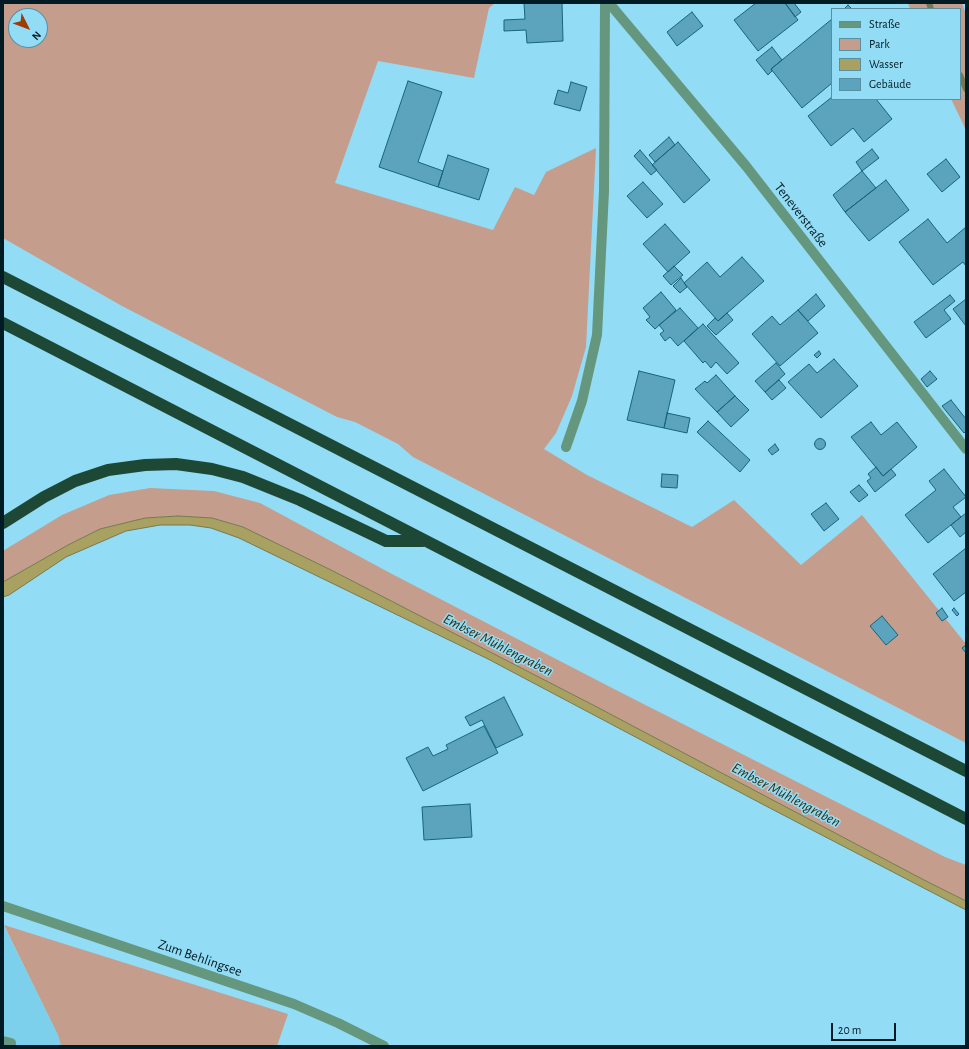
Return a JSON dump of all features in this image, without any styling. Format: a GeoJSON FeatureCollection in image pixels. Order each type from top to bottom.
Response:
{"type":"FeatureCollection","features":[{"type":"Feature","properties":{"kind":"highway"},"geometry":{"type":"LineString","coordinates":[[3,277],[966,771]]}},
{"type":"Feature","properties":{"kind":"highway"},"geometry":{"type":"LineString","coordinates":[[3,323],[966,819]]}},
{"type":"Feature","properties":{"kind":"highway"},"geometry":{"type":"LineString","coordinates":[[3,522],[44,497],[75,481],[108,470],[145,465],[176,464],[212,469],[249,479],[300,500],[386,541],[426,541]]}},
{"type":"Feature","properties":{"kind":"street"},"geometry":{"type":"LineString","coordinates":[[566,447],[582,401],[597,335],[604,191],[605,3]]}},
{"type":"Feature","properties":{"kind":"street","name":"Teneverstraße"},"geometry":{"type":"LineString","coordinates":[[609,3],[746,166],[966,449]]}},
{"type":"Feature","properties":{"kind":"street","name":"Zum Behlingsee"},"geometry":{"type":"LineString","coordinates":[[3,906],[294,1004],[338,1023],[384,1046]]}},
{"type":"Feature","properties":{"kind":"shaded area"},"geometry":{"type":"Polygon","coordinates":[[[3,924],[58,1035],[61,1046],[3,1046],[3,924]]]}},
{"type":"Feature","properties":{"kind":"green space"},"geometry":{"type":"Polygon","coordinates":[[[3,3],[495,3],[489,8],[474,78],[378,61],[335,183],[493,230],[515,187],[534,195],[546,172],[596,148],[586,347],[572,396],[556,433],[544,449],[587,475],[692,527],[734,500],[801,565],[862,515],[966,644],[966,743],[413,457],[398,444],[355,422],[337,417],[122,306],[3,238],[3,3]]]}},
{"type":"Feature","properties":{"kind":"green space"},"geometry":{"type":"Polygon","coordinates":[[[908,3],[962,3],[966,14],[966,130],[951,100],[961,100],[961,8],[910,8],[908,3]]]}},
{"type":"Feature","properties":{"kind":"green space"},"geometry":{"type":"Polygon","coordinates":[[[150,488],[214,491],[260,503],[392,574],[614,689],[945,857],[966,865],[966,901],[595,706],[333,571],[243,527],[212,518],[178,516],[145,518],[100,529],[68,545],[3,582],[3,551],[6,549],[62,515],[109,495],[150,488]]]}},
{"type":"Feature","properties":{"kind":"green space"},"geometry":{"type":"Polygon","coordinates":[[[4,925],[288,1014],[277,1046],[61,1046],[58,1035],[4,925]]]}},
{"type":"Feature","properties":{"kind":"water"},"geometry":{"type":"Polygon","coordinates":[[[178,516],[212,518],[243,527],[333,571],[595,706],[966,901],[966,910],[488,659],[239,538],[211,528],[190,525],[160,525],[126,531],[66,557],[9,595],[3,597],[3,582],[68,545],[100,529],[145,518],[178,516]]]}},
{"type":"Feature","properties":{"kind":"building"},"geometry":{"type":"Polygon","coordinates":[[[524,3],[562,3],[563,41],[527,43],[526,30],[504,31],[504,20],[525,19],[524,3]]]}},
{"type":"Feature","properties":{"kind":"building"},"geometry":{"type":"Polygon","coordinates":[[[756,3],[785,3],[798,20],[758,51],[734,20],[756,3]]]}},
{"type":"Feature","properties":{"kind":"building"},"geometry":{"type":"Polygon","coordinates":[[[785,3],[794,3],[801,12],[795,17],[785,3]]]}},
{"type":"Feature","properties":{"kind":"building"},"geometry":{"type":"Polygon","coordinates":[[[692,12],[703,26],[677,46],[667,32],[692,12]]]}},
{"type":"Feature","properties":{"kind":"building"},"geometry":{"type":"Polygon","coordinates":[[[831,20],[831,84],[802,108],[771,69],[831,20]]]}},
{"type":"Feature","properties":{"kind":"building"},"geometry":{"type":"Polygon","coordinates":[[[772,47],[782,60],[771,69],[772,71],[768,75],[756,60],[772,47]]]}},
{"type":"Feature","properties":{"kind":"building"},"geometry":{"type":"Polygon","coordinates":[[[408,81],[442,92],[418,162],[443,171],[438,187],[379,167],[408,81]]]}},
{"type":"Feature","properties":{"kind":"building"},"geometry":{"type":"Polygon","coordinates":[[[571,82],[587,87],[580,111],[554,104],[558,90],[568,93],[571,82]]]}},
{"type":"Feature","properties":{"kind":"building"},"geometry":{"type":"Polygon","coordinates":[[[831,98],[831,100],[877,100],[892,119],[864,142],[853,128],[831,146],[808,116],[831,98]]]}},
{"type":"Feature","properties":{"kind":"building"},"geometry":{"type":"Polygon","coordinates":[[[669,137],[675,145],[655,162],[649,155],[669,137]]]}},
{"type":"Feature","properties":{"kind":"building"},"geometry":{"type":"Polygon","coordinates":[[[678,142],[710,180],[684,203],[652,165],[678,142]]]}},
{"type":"Feature","properties":{"kind":"building"},"geometry":{"type":"Polygon","coordinates":[[[872,149],[879,158],[862,171],[856,162],[872,149]]]}},
{"type":"Feature","properties":{"kind":"building"},"geometry":{"type":"Polygon","coordinates":[[[640,150],[657,170],[651,175],[634,156],[640,150]]]}},
{"type":"Feature","properties":{"kind":"building"},"geometry":{"type":"Polygon","coordinates":[[[448,155],[489,169],[479,200],[438,187],[448,155]]]}},
{"type":"Feature","properties":{"kind":"building"},"geometry":{"type":"Polygon","coordinates":[[[946,159],[960,177],[942,192],[927,174],[946,159]]]}},
{"type":"Feature","properties":{"kind":"building"},"geometry":{"type":"Polygon","coordinates":[[[862,171],[876,188],[845,212],[833,195],[862,171]]]}},
{"type":"Feature","properties":{"kind":"building"},"geometry":{"type":"Polygon","coordinates":[[[886,180],[909,210],[869,241],[845,212],[886,180]]]}},
{"type":"Feature","properties":{"kind":"building"},"geometry":{"type":"Polygon","coordinates":[[[643,182],[663,204],[647,218],[627,196],[643,182]]]}},
{"type":"Feature","properties":{"kind":"building"},"geometry":{"type":"Polygon","coordinates":[[[928,219],[947,243],[966,227],[966,266],[963,262],[933,285],[899,242],[928,219]]]}},
{"type":"Feature","properties":{"kind":"building"},"geometry":{"type":"Polygon","coordinates":[[[665,224],[690,252],[668,272],[643,244],[665,224]]]}},
{"type":"Feature","properties":{"kind":"building"},"geometry":{"type":"Polygon","coordinates":[[[742,257],[764,281],[718,321],[684,283],[707,262],[720,277],[742,257]]]}},
{"type":"Feature","properties":{"kind":"building"},"geometry":{"type":"Polygon","coordinates":[[[674,266],[683,275],[671,285],[663,276],[674,266]]]}},
{"type":"Feature","properties":{"kind":"building"},"geometry":{"type":"Polygon","coordinates":[[[681,278],[687,287],[680,293],[673,286],[681,278]]]}},
{"type":"Feature","properties":{"kind":"building"},"geometry":{"type":"Polygon","coordinates":[[[661,292],[676,310],[655,329],[646,320],[650,317],[643,308],[661,292]]]}},
{"type":"Feature","properties":{"kind":"building"},"geometry":{"type":"Polygon","coordinates":[[[816,294],[825,306],[808,321],[798,310],[816,294]]]}},
{"type":"Feature","properties":{"kind":"building"},"geometry":{"type":"Polygon","coordinates":[[[950,295],[955,301],[944,310],[951,319],[926,338],[914,322],[950,295]]]}},
{"type":"Feature","properties":{"kind":"building"},"geometry":{"type":"Polygon","coordinates":[[[966,299],[966,326],[953,309],[966,299]]]}},
{"type":"Feature","properties":{"kind":"building"},"geometry":{"type":"Polygon","coordinates":[[[680,308],[698,328],[678,346],[670,337],[665,341],[660,334],[664,331],[659,325],[680,308]]]}},
{"type":"Feature","properties":{"kind":"building"},"geometry":{"type":"Polygon","coordinates":[[[798,310],[818,333],[780,366],[752,334],[772,316],[780,325],[798,310]]]}},
{"type":"Feature","properties":{"kind":"building"},"geometry":{"type":"Polygon","coordinates":[[[727,313],[733,320],[716,335],[707,326],[715,318],[718,321],[727,313]]]}},
{"type":"Feature","properties":{"kind":"building"},"geometry":{"type":"Polygon","coordinates":[[[703,324],[739,363],[727,374],[716,362],[711,368],[705,361],[703,363],[684,341],[703,324]]]}},
{"type":"Feature","properties":{"kind":"building"},"geometry":{"type":"Polygon","coordinates":[[[819,351],[821,354],[817,358],[814,355],[819,351]]]}},
{"type":"Feature","properties":{"kind":"building"},"geometry":{"type":"Polygon","coordinates":[[[834,359],[858,386],[821,418],[788,382],[809,364],[817,373],[834,359]]]}},
{"type":"Feature","properties":{"kind":"building"},"geometry":{"type":"Polygon","coordinates":[[[776,363],[785,374],[765,392],[755,381],[776,363]]]}},
{"type":"Feature","properties":{"kind":"building"},"geometry":{"type":"Polygon","coordinates":[[[639,371],[675,380],[664,428],[627,420],[639,371]]]}},
{"type":"Feature","properties":{"kind":"building"},"geometry":{"type":"Polygon","coordinates":[[[930,371],[937,379],[927,387],[921,379],[930,371]]]}},
{"type":"Feature","properties":{"kind":"building"},"geometry":{"type":"Polygon","coordinates":[[[716,375],[735,396],[717,412],[695,389],[705,381],[707,383],[716,375]]]}},
{"type":"Feature","properties":{"kind":"building"},"geometry":{"type":"Polygon","coordinates":[[[779,380],[786,388],[772,400],[765,392],[779,380]]]}},
{"type":"Feature","properties":{"kind":"building"},"geometry":{"type":"Polygon","coordinates":[[[735,396],[749,410],[731,427],[717,412],[735,396]]]}},
{"type":"Feature","properties":{"kind":"building"},"geometry":{"type":"Polygon","coordinates":[[[951,400],[966,419],[966,431],[964,433],[942,406],[951,400]]]}},
{"type":"Feature","properties":{"kind":"building"},"geometry":{"type":"Polygon","coordinates":[[[667,413],[690,418],[687,433],[664,428],[667,413]]]}},
{"type":"Feature","properties":{"kind":"building"},"geometry":{"type":"Polygon","coordinates":[[[708,421],[750,460],[740,472],[697,432],[708,421]]]}},
{"type":"Feature","properties":{"kind":"building"},"geometry":{"type":"Polygon","coordinates":[[[871,422],[881,435],[897,422],[917,447],[883,476],[851,437],[871,422]]]}},
{"type":"Feature","properties":{"kind":"building"},"geometry":{"type":"Polygon","coordinates":[[[820,438],[824,440],[826,444],[824,448],[820,450],[816,448],[814,444],[816,440],[820,438]]]}},
{"type":"Feature","properties":{"kind":"building"},"geometry":{"type":"Polygon","coordinates":[[[775,444],[779,450],[772,455],[768,450],[775,444]]]}},
{"type":"Feature","properties":{"kind":"building"},"geometry":{"type":"Polygon","coordinates":[[[876,467],[883,476],[891,469],[896,475],[875,492],[867,481],[871,478],[868,474],[876,467]]]}},
{"type":"Feature","properties":{"kind":"building"},"geometry":{"type":"Polygon","coordinates":[[[944,469],[966,497],[953,507],[961,517],[928,543],[905,515],[936,490],[929,481],[944,469]]]}},
{"type":"Feature","properties":{"kind":"building"},"geometry":{"type":"Polygon","coordinates":[[[662,474],[678,475],[677,488],[661,487],[662,474]]]}},
{"type":"Feature","properties":{"kind":"building"},"geometry":{"type":"Polygon","coordinates":[[[859,485],[868,495],[859,502],[850,492],[859,485]]]}},
{"type":"Feature","properties":{"kind":"building"},"geometry":{"type":"Polygon","coordinates":[[[826,503],[839,519],[824,531],[811,514],[826,503]]]}},
{"type":"Feature","properties":{"kind":"building"},"geometry":{"type":"Polygon","coordinates":[[[966,513],[966,532],[960,537],[951,525],[966,513]]]}},
{"type":"Feature","properties":{"kind":"building"},"geometry":{"type":"Polygon","coordinates":[[[966,548],[966,592],[954,601],[933,574],[966,548]]]}},
{"type":"Feature","properties":{"kind":"building"},"geometry":{"type":"Polygon","coordinates":[[[942,608],[948,617],[942,621],[936,613],[942,608]]]}},
{"type":"Feature","properties":{"kind":"building"},"geometry":{"type":"Polygon","coordinates":[[[954,608],[959,614],[957,616],[952,610],[954,608]]]}},
{"type":"Feature","properties":{"kind":"building"},"geometry":{"type":"Polygon","coordinates":[[[882,616],[898,635],[886,645],[870,626],[882,616]]]}},
{"type":"Feature","properties":{"kind":"building"},"geometry":{"type":"Polygon","coordinates":[[[966,645],[966,653],[962,648],[966,645]]]}},
{"type":"Feature","properties":{"kind":"building"},"geometry":{"type":"Polygon","coordinates":[[[504,697],[523,735],[496,748],[482,720],[470,726],[465,717],[504,697]]]}},
{"type":"Feature","properties":{"kind":"building"},"geometry":{"type":"Polygon","coordinates":[[[484,726],[498,753],[423,791],[406,758],[428,747],[433,756],[448,749],[446,745],[484,726]]]}},
{"type":"Feature","properties":{"kind":"building"},"geometry":{"type":"Polygon","coordinates":[[[470,804],[472,837],[424,840],[422,807],[470,804]]]}},
{"type":"Feature","properties":{"kind":"waterway"},"geometry":{"type":"LineString","coordinates":[[929,3],[931,8]]}},
{"type":"Feature","properties":{"kind":"waterway"},"geometry":{"type":"LineString","coordinates":[[961,77],[966,89]]}},
{"type":"Feature","properties":{"kind":"water label","name":"Embser Mühlengraben"},"geometry":{"type":"Point","coordinates":[498,645]}},
{"type":"Feature","properties":{"kind":"water label","name":"Embser Mühlengraben"},"geometry":{"type":"Point","coordinates":[786,795]}}]}
